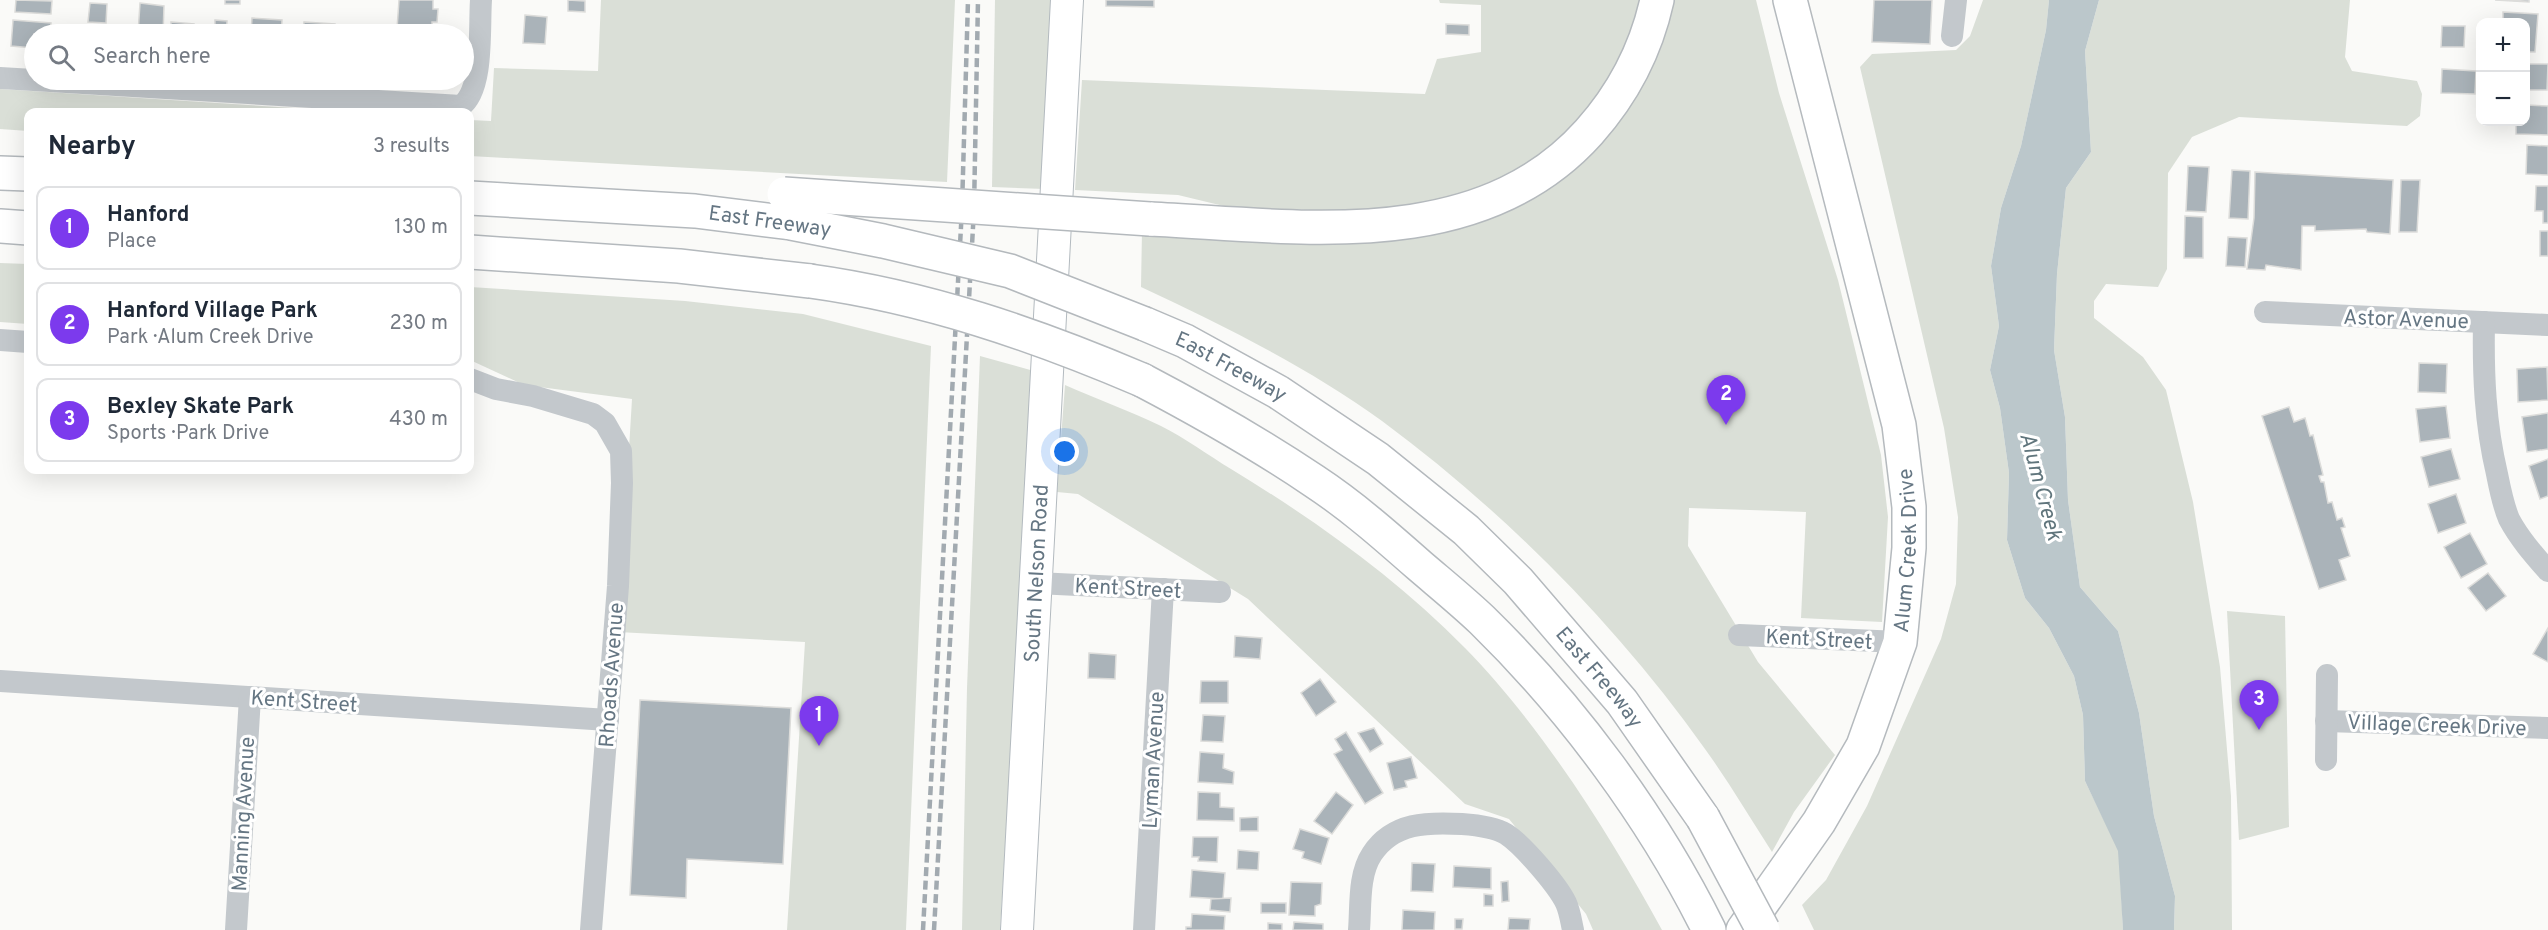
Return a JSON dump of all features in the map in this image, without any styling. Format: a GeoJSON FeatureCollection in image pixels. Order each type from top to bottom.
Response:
{"type":"FeatureCollection","features":[{"type":"Feature","properties":{"kind":"main road"},"geometry":{"type":"LineString","coordinates":[[788,208],[1150,219],[1323,227],[1386,226],[1434,219],[1513,192],[1541,175],[1574,150],[1606,113],[1632,71],[1651,26],[1657,0]]}},
{"type":"Feature","properties":{"kind":"main road","name":"Alum Creek Drive"},"geometry":{"type":"LineString","coordinates":[[1743,930],[1819,822],[1863,746],[1884,694],[1900,642],[1909,548],[1909,507],[1899,425],[1790,0]]}},
{"type":"Feature","properties":{"kind":"main road"},"geometry":{"type":"LineString","coordinates":[[0,173],[24,174]]}},
{"type":"Feature","properties":{"kind":"main road","name":"East Freeway"},"geometry":{"type":"LineString","coordinates":[[474,198],[695,211],[788,208],[883,241],[1010,271],[1185,341],[1278,392],[1378,459],[1466,530],[1518,581],[1622,702],[1703,818],[1763,930]]}},
{"type":"Feature","properties":{"kind":"main road"},"geometry":{"type":"LineString","coordinates":[[0,226],[24,228]]}},
{"type":"Feature","properties":{"kind":"main road"},"geometry":{"type":"LineString","coordinates":[[474,252],[679,266],[870,290],[966,314],[1066,348],[1142,380],[1208,416],[1316,482],[1377,528],[1482,620],[1532,673],[1581,732],[1627,794],[1672,862],[1709,930]]}},
{"type":"Feature","properties":{"kind":"street"},"geometry":{"type":"LineString","coordinates":[[474,89],[481,0]]}},
{"type":"Feature","properties":{"kind":"street","name":"South Nelson Road"},"geometry":{"type":"LineString","coordinates":[[1017,930],[1067,0]]}},
{"type":"Feature","properties":{"kind":"street"},"geometry":{"type":"LineString","coordinates":[[1952,36],[1956,0]]}},
{"type":"Feature","properties":{"kind":"street"},"geometry":{"type":"LineString","coordinates":[[0,78],[24,79]]}},
{"type":"Feature","properties":{"kind":"street"},"geometry":{"type":"LineString","coordinates":[[194,90],[452,106],[461,105],[469,100],[473,90]]}},
{"type":"Feature","properties":{"kind":"street","name":"Astor Avenue"},"geometry":{"type":"LineString","coordinates":[[2265,312],[2548,325]]}},
{"type":"Feature","properties":{"kind":"street"},"geometry":{"type":"LineString","coordinates":[[2484,322],[2483,383],[2487,432],[2502,500],[2509,519],[2524,542],[2548,571]]}},
{"type":"Feature","properties":{"kind":"street"},"geometry":{"type":"LineString","coordinates":[[0,340],[24,342]]}},
{"type":"Feature","properties":{"kind":"street","name":"Rhoads Avenue"},"geometry":{"type":"LineString","coordinates":[[474,381],[496,389],[533,396],[593,414],[605,423],[621,451],[622,483],[608,720],[591,930]]}},
{"type":"Feature","properties":{"kind":"street","name":"Kent Street"},"geometry":{"type":"LineString","coordinates":[[1037,583],[1220,592]]}},
{"type":"Feature","properties":{"kind":"street","name":"Lyman Avenue"},"geometry":{"type":"LineString","coordinates":[[1144,930],[1163,589]]}},
{"type":"Feature","properties":{"kind":"street","name":"Kent Street"},"geometry":{"type":"LineString","coordinates":[[1739,635],[1900,642]]}},
{"type":"Feature","properties":{"kind":"street"},"geometry":{"type":"LineString","coordinates":[[2326,760],[2327,675]]}},
{"type":"Feature","properties":{"kind":"street","name":"Kent Street"},"geometry":{"type":"LineString","coordinates":[[0,681],[608,720]]}},
{"type":"Feature","properties":{"kind":"street","name":"Manning Avenue"},"geometry":{"type":"LineString","coordinates":[[236,930],[250,697]]}},
{"type":"Feature","properties":{"kind":"street","name":"Village Creek Drive"},"geometry":{"type":"LineString","coordinates":[[2326,721],[2548,728]]}},
{"type":"Feature","properties":{"kind":"street"},"geometry":{"type":"LineString","coordinates":[[1359,930],[1365,870],[1371,855],[1397,830],[1413,824],[1446,823],[1482,826],[1506,834],[1566,903],[1573,930]]}},
{"type":"Feature","properties":{"kind":"shaded area"},"geometry":{"type":"Polygon","coordinates":[[[601,0],[955,0],[947,182],[474,156],[474,120],[491,121],[494,68],[598,71],[601,0]]]}},
{"type":"Feature","properties":{"kind":"shaded area"},"geometry":{"type":"Polygon","coordinates":[[[995,0],[1055,0],[1045,189],[992,187],[995,0]]]}},
{"type":"Feature","properties":{"kind":"shaded area"},"geometry":{"type":"Polygon","coordinates":[[[1439,0],[1644,0],[1630,44],[1603,92],[1571,126],[1538,157],[1498,180],[1453,197],[1408,206],[1350,211],[1232,208],[1178,195],[1075,190],[1082,80],[1425,94],[1437,59],[1481,52],[1481,5],[1440,3],[1439,0]]]}},
{"type":"Feature","properties":{"kind":"shaded area"},"geometry":{"type":"Polygon","coordinates":[[[1670,0],[1756,0],[1779,93],[1838,280],[1881,455],[1888,517],[1882,622],[1801,618],[1806,512],[1689,508],[1688,546],[1758,662],[1835,755],[1794,812],[1772,852],[1714,762],[1635,658],[1557,573],[1472,493],[1428,456],[1354,401],[1234,332],[1141,287],[1142,231],[1521,200],[1670,0]]]}},
{"type":"Feature","properties":{"kind":"shaded area"},"geometry":{"type":"Polygon","coordinates":[[[1983,0],[2049,0],[2046,30],[2021,146],[2001,208],[1991,266],[1999,326],[1990,370],[2000,408],[2009,473],[2007,540],[2025,598],[2049,628],[2074,676],[2083,715],[2085,781],[2119,851],[2123,930],[1814,930],[1802,905],[1826,880],[1867,806],[1941,639],[1956,584],[1958,517],[1944,428],[1860,67],[1872,54],[1956,50],[1970,36],[1983,0]]]}},
{"type":"Feature","properties":{"kind":"shaded area"},"geometry":{"type":"Polygon","coordinates":[[[2099,0],[2350,0],[2345,57],[2352,71],[2417,81],[2422,94],[2420,116],[2407,126],[2239,117],[2192,137],[2168,173],[2167,269],[2158,287],[2106,284],[2094,301],[2094,318],[2143,357],[2166,390],[2193,502],[2220,667],[2231,796],[2232,930],[2174,930],[2175,896],[2154,816],[2139,713],[2118,631],[2080,587],[2068,500],[2065,417],[2054,350],[2057,274],[2066,188],[2091,152],[2085,51],[2099,0]]]}},
{"type":"Feature","properties":{"kind":"shaded area"},"geometry":{"type":"Polygon","coordinates":[[[0,89],[294,108],[24,108],[24,131],[0,129],[0,89]]]}},
{"type":"Feature","properties":{"kind":"shaded area"},"geometry":{"type":"Polygon","coordinates":[[[0,263],[24,264],[24,324],[0,322],[0,263]]]}},
{"type":"Feature","properties":{"kind":"shaded area"},"geometry":{"type":"Polygon","coordinates":[[[474,287],[685,301],[803,314],[931,346],[906,930],[787,930],[805,642],[618,632],[632,399],[524,385],[474,362],[474,287]]]}},
{"type":"Feature","properties":{"kind":"shaded area"},"geometry":{"type":"Polygon","coordinates":[[[980,356],[1034,371],[1000,930],[962,930],[967,688],[980,356]]]}},
{"type":"Feature","properties":{"kind":"shaded area"},"geometry":{"type":"Polygon","coordinates":[[[1065,385],[1137,415],[1188,441],[1293,508],[1411,597],[1493,678],[1547,746],[1597,820],[1662,930],[1593,930],[1586,914],[1509,819],[1465,804],[1248,599],[1078,494],[1057,492],[1065,385]]]}},
{"type":"Feature","properties":{"kind":"shaded area"},"geometry":{"type":"Polygon","coordinates":[[[2227,611],[2285,616],[2289,827],[2239,840],[2227,611]]]}},
{"type":"Feature","properties":{"kind":"water","name":"Alum Creek"},"geometry":{"type":"Polygon","coordinates":[[[2049,0],[2099,0],[2085,51],[2091,152],[2066,188],[2057,274],[2054,350],[2065,417],[2068,500],[2080,587],[2118,631],[2139,713],[2154,816],[2175,896],[2174,930],[2123,930],[2118,851],[2085,781],[2083,715],[2074,676],[2049,628],[2025,598],[2007,540],[2009,473],[2000,408],[1990,370],[1999,326],[1991,266],[2001,208],[2021,146],[2046,30],[2049,0]]]}},
{"type":"Feature","properties":{"kind":"building"},"geometry":{"type":"Polygon","coordinates":[[[16,0],[52,1],[51,14],[15,12],[16,0]]]}},
{"type":"Feature","properties":{"kind":"building"},"geometry":{"type":"Polygon","coordinates":[[[225,0],[240,0],[240,4],[225,4],[225,0]]]}},
{"type":"Feature","properties":{"kind":"building"},"geometry":{"type":"Polygon","coordinates":[[[399,0],[433,0],[433,9],[438,9],[437,22],[432,22],[432,24],[397,24],[399,0]]]}},
{"type":"Feature","properties":{"kind":"building"},"geometry":{"type":"Polygon","coordinates":[[[568,0],[585,1],[585,12],[568,11],[568,0]]]}},
{"type":"Feature","properties":{"kind":"building"},"geometry":{"type":"Polygon","coordinates":[[[1106,0],[1154,0],[1154,7],[1106,6],[1106,0]]]}},
{"type":"Feature","properties":{"kind":"building"},"geometry":{"type":"Polygon","coordinates":[[[1874,0],[1932,0],[1930,44],[1872,42],[1874,0]]]}},
{"type":"Feature","properties":{"kind":"building"},"geometry":{"type":"Polygon","coordinates":[[[2495,0],[2529,0],[2529,2],[2495,0]]]}},
{"type":"Feature","properties":{"kind":"building"},"geometry":{"type":"Polygon","coordinates":[[[90,3],[107,4],[106,23],[88,22],[90,3]]]}},
{"type":"Feature","properties":{"kind":"building"},"geometry":{"type":"Polygon","coordinates":[[[140,3],[164,6],[163,24],[139,24],[140,3]]]}},
{"type":"Feature","properties":{"kind":"building"},"geometry":{"type":"Polygon","coordinates":[[[2503,12],[2538,14],[2535,52],[2530,52],[2530,18],[2503,18],[2503,12]]]}},
{"type":"Feature","properties":{"kind":"building"},"geometry":{"type":"Polygon","coordinates":[[[525,15],[547,17],[545,44],[523,43],[525,15]]]}},
{"type":"Feature","properties":{"kind":"building"},"geometry":{"type":"Polygon","coordinates":[[[252,18],[282,20],[282,24],[252,24],[252,18]]]}},
{"type":"Feature","properties":{"kind":"building"},"geometry":{"type":"Polygon","coordinates":[[[13,20],[51,23],[24,24],[24,47],[11,46],[13,20]]]}},
{"type":"Feature","properties":{"kind":"building"},"geometry":{"type":"Polygon","coordinates":[[[215,20],[227,21],[227,24],[215,24],[215,20]]]}},
{"type":"Feature","properties":{"kind":"building"},"geometry":{"type":"Polygon","coordinates":[[[171,22],[194,24],[171,24],[171,22]]]}},
{"type":"Feature","properties":{"kind":"building"},"geometry":{"type":"Polygon","coordinates":[[[304,22],[335,24],[304,24],[304,22]]]}},
{"type":"Feature","properties":{"kind":"building"},"geometry":{"type":"Polygon","coordinates":[[[1446,24],[1469,25],[1469,35],[1446,34],[1446,24]]]}},
{"type":"Feature","properties":{"kind":"building"},"geometry":{"type":"Polygon","coordinates":[[[2442,26],[2465,26],[2464,47],[2441,47],[2442,26]]]}},
{"type":"Feature","properties":{"kind":"building"},"geometry":{"type":"Polygon","coordinates":[[[2530,64],[2548,64],[2547,90],[2530,90],[2530,64]]]}},
{"type":"Feature","properties":{"kind":"building"},"geometry":{"type":"Polygon","coordinates":[[[2442,69],[2476,71],[2475,94],[2441,93],[2442,69]]]}},
{"type":"Feature","properties":{"kind":"building"},"geometry":{"type":"Polygon","coordinates":[[[2530,105],[2548,106],[2548,135],[2516,134],[2516,126],[2530,126],[2530,105]]]}},
{"type":"Feature","properties":{"kind":"building"},"geometry":{"type":"Polygon","coordinates":[[[2527,145],[2548,146],[2548,175],[2526,174],[2527,145]]]}},
{"type":"Feature","properties":{"kind":"building"},"geometry":{"type":"Polygon","coordinates":[[[2188,166],[2209,167],[2206,212],[2186,211],[2188,166]]]}},
{"type":"Feature","properties":{"kind":"building"},"geometry":{"type":"Polygon","coordinates":[[[2232,170],[2250,171],[2248,219],[2229,218],[2232,170]]]}},
{"type":"Feature","properties":{"kind":"building"},"geometry":{"type":"Polygon","coordinates":[[[2255,172],[2393,180],[2390,234],[2367,232],[2366,229],[2315,231],[2315,226],[2302,226],[2301,270],[2266,265],[2265,270],[2247,269],[2254,218],[2255,172]]]}},
{"type":"Feature","properties":{"kind":"building"},"geometry":{"type":"Polygon","coordinates":[[[2401,180],[2420,180],[2417,232],[2399,232],[2401,180]]]}},
{"type":"Feature","properties":{"kind":"building"},"geometry":{"type":"Polygon","coordinates":[[[2536,186],[2548,186],[2548,223],[2543,223],[2543,211],[2535,211],[2536,186]]]}},
{"type":"Feature","properties":{"kind":"building"},"geometry":{"type":"Polygon","coordinates":[[[2185,216],[2203,217],[2203,258],[2184,258],[2185,216]]]}},
{"type":"Feature","properties":{"kind":"building"},"geometry":{"type":"Polygon","coordinates":[[[2540,231],[2548,231],[2548,256],[2540,256],[2540,231]]]}},
{"type":"Feature","properties":{"kind":"building"},"geometry":{"type":"Polygon","coordinates":[[[2228,237],[2247,238],[2245,267],[2226,266],[2228,237]]]}},
{"type":"Feature","properties":{"kind":"building"},"geometry":{"type":"Polygon","coordinates":[[[2419,363],[2447,364],[2446,393],[2418,392],[2419,363]]]}},
{"type":"Feature","properties":{"kind":"building"},"geometry":{"type":"Polygon","coordinates":[[[2547,367],[2548,400],[2518,402],[2517,369],[2547,367]]]}},
{"type":"Feature","properties":{"kind":"building"},"geometry":{"type":"Polygon","coordinates":[[[2446,406],[2450,438],[2420,442],[2416,409],[2446,406]]]}},
{"type":"Feature","properties":{"kind":"building"},"geometry":{"type":"Polygon","coordinates":[[[2289,407],[2294,422],[2305,418],[2310,436],[2313,435],[2323,475],[2319,476],[2321,482],[2324,482],[2328,503],[2332,502],[2337,520],[2342,518],[2345,527],[2341,528],[2350,556],[2339,560],[2346,580],[2319,589],[2262,416],[2289,407]]]}},
{"type":"Feature","properties":{"kind":"building"},"geometry":{"type":"Polygon","coordinates":[[[2548,413],[2548,449],[2527,452],[2522,417],[2548,413]]]}},
{"type":"Feature","properties":{"kind":"building"},"geometry":{"type":"Polygon","coordinates":[[[2451,449],[2460,479],[2429,487],[2421,457],[2451,449]]]}},
{"type":"Feature","properties":{"kind":"building"},"geometry":{"type":"Polygon","coordinates":[[[2548,459],[2548,496],[2540,499],[2529,466],[2548,459]]]}},
{"type":"Feature","properties":{"kind":"building"},"geometry":{"type":"Polygon","coordinates":[[[2456,494],[2466,523],[2438,533],[2428,504],[2456,494]]]}},
{"type":"Feature","properties":{"kind":"building"},"geometry":{"type":"Polygon","coordinates":[[[2470,533],[2487,564],[2461,578],[2444,547],[2470,533]]]}},
{"type":"Feature","properties":{"kind":"building"},"geometry":{"type":"Polygon","coordinates":[[[2488,573],[2506,596],[2486,611],[2468,588],[2488,573]]]}},
{"type":"Feature","properties":{"kind":"building"},"geometry":{"type":"Polygon","coordinates":[[[2548,628],[2548,662],[2533,654],[2548,628]]]}},
{"type":"Feature","properties":{"kind":"building"},"geometry":{"type":"Polygon","coordinates":[[[1235,636],[1262,638],[1260,659],[1234,657],[1235,636]]]}},
{"type":"Feature","properties":{"kind":"building"},"geometry":{"type":"Polygon","coordinates":[[[1089,653],[1116,655],[1115,679],[1088,678],[1089,653]]]}},
{"type":"Feature","properties":{"kind":"building"},"geometry":{"type":"Polygon","coordinates":[[[1320,679],[1336,702],[1316,716],[1301,693],[1320,679]]]}},
{"type":"Feature","properties":{"kind":"building"},"geometry":{"type":"Polygon","coordinates":[[[1201,681],[1228,681],[1228,703],[1200,703],[1201,681]]]}},
{"type":"Feature","properties":{"kind":"building"},"geometry":{"type":"Polygon","coordinates":[[[640,700],[791,708],[783,864],[687,859],[686,898],[630,895],[640,700]]]}},
{"type":"Feature","properties":{"kind":"building"},"geometry":{"type":"Polygon","coordinates":[[[1203,715],[1225,716],[1223,742],[1201,741],[1203,715]]]}},
{"type":"Feature","properties":{"kind":"building"},"geometry":{"type":"Polygon","coordinates":[[[1374,728],[1383,744],[1370,752],[1358,733],[1374,728]]]}},
{"type":"Feature","properties":{"kind":"building"},"geometry":{"type":"Polygon","coordinates":[[[1346,732],[1383,793],[1365,804],[1334,754],[1342,750],[1335,739],[1346,732]]]}},
{"type":"Feature","properties":{"kind":"building"},"geometry":{"type":"Polygon","coordinates":[[[1200,752],[1224,754],[1223,768],[1234,772],[1233,784],[1198,782],[1200,752]]]}},
{"type":"Feature","properties":{"kind":"building"},"geometry":{"type":"Polygon","coordinates":[[[1411,757],[1417,778],[1405,781],[1407,787],[1394,790],[1387,763],[1411,757]]]}},
{"type":"Feature","properties":{"kind":"building"},"geometry":{"type":"Polygon","coordinates":[[[1198,792],[1220,793],[1220,807],[1234,808],[1234,821],[1197,820],[1198,792]]]}},
{"type":"Feature","properties":{"kind":"building"},"geometry":{"type":"Polygon","coordinates":[[[1336,792],[1353,805],[1332,834],[1314,821],[1336,792]]]}},
{"type":"Feature","properties":{"kind":"building"},"geometry":{"type":"Polygon","coordinates":[[[1258,817],[1258,831],[1240,831],[1240,818],[1258,817]]]}},
{"type":"Feature","properties":{"kind":"building"},"geometry":{"type":"Polygon","coordinates":[[[1300,829],[1329,838],[1321,864],[1302,858],[1304,852],[1293,849],[1300,829]]]}},
{"type":"Feature","properties":{"kind":"building"},"geometry":{"type":"Polygon","coordinates":[[[1193,837],[1218,837],[1217,862],[1198,861],[1199,857],[1192,857],[1193,837]]]}},
{"type":"Feature","properties":{"kind":"building"},"geometry":{"type":"Polygon","coordinates":[[[1238,850],[1259,852],[1258,870],[1237,869],[1238,850]]]}},
{"type":"Feature","properties":{"kind":"building"},"geometry":{"type":"Polygon","coordinates":[[[1412,863],[1435,864],[1433,892],[1411,891],[1412,863]]]}},
{"type":"Feature","properties":{"kind":"building"},"geometry":{"type":"Polygon","coordinates":[[[1454,866],[1491,868],[1491,889],[1453,887],[1454,866]]]}},
{"type":"Feature","properties":{"kind":"building"},"geometry":{"type":"Polygon","coordinates":[[[1192,870],[1225,873],[1223,899],[1190,897],[1192,870]]]}},
{"type":"Feature","properties":{"kind":"building"},"geometry":{"type":"Polygon","coordinates":[[[1508,881],[1509,901],[1502,902],[1501,882],[1508,881]]]}},
{"type":"Feature","properties":{"kind":"building"},"geometry":{"type":"Polygon","coordinates":[[[1291,882],[1322,883],[1321,904],[1315,906],[1315,916],[1289,915],[1291,882]]]}},
{"type":"Feature","properties":{"kind":"building"},"geometry":{"type":"Polygon","coordinates":[[[1484,894],[1493,895],[1493,906],[1484,906],[1484,894]]]}},
{"type":"Feature","properties":{"kind":"building"},"geometry":{"type":"Polygon","coordinates":[[[1231,898],[1230,912],[1210,910],[1211,899],[1231,898]]]}},
{"type":"Feature","properties":{"kind":"building"},"geometry":{"type":"Polygon","coordinates":[[[1261,903],[1286,903],[1286,913],[1261,913],[1261,903]]]}},
{"type":"Feature","properties":{"kind":"building"},"geometry":{"type":"Polygon","coordinates":[[[1403,910],[1435,912],[1434,930],[1402,930],[1403,910]]]}},
{"type":"Feature","properties":{"kind":"building"},"geometry":{"type":"Polygon","coordinates":[[[1192,914],[1225,916],[1224,930],[1186,930],[1186,927],[1191,927],[1192,914]]]}},
{"type":"Feature","properties":{"kind":"building"},"geometry":{"type":"Polygon","coordinates":[[[1509,918],[1530,919],[1529,930],[1508,930],[1509,918]]]}},
{"type":"Feature","properties":{"kind":"building"},"geometry":{"type":"Polygon","coordinates":[[[1455,919],[1463,919],[1462,929],[1455,929],[1455,919]]]}},
{"type":"Feature","properties":{"kind":"building"},"geometry":{"type":"Polygon","coordinates":[[[1294,922],[1323,924],[1323,930],[1293,930],[1294,922]]]}},
{"type":"Feature","properties":{"kind":"building"},"geometry":{"type":"Polygon","coordinates":[[[1268,923],[1282,924],[1282,930],[1268,930],[1268,923]]]}},
{"type":"Feature","properties":{"kind":"railway"},"geometry":{"type":"LineString","coordinates":[[923,930],[962,208],[968,0]]}},
{"type":"Feature","properties":{"kind":"railway"},"geometry":{"type":"LineString","coordinates":[[934,930],[974,209],[978,0]]}},
{"type":"Feature","properties":{"kind":"place","name":"Hanford Village Park"},"geometry":{"type":"Point","coordinates":[1726,425]}},
{"type":"Feature","properties":{"kind":"place","name":"Bexley Skate Park"},"geometry":{"type":"Point","coordinates":[2259,730]}},
{"type":"Feature","properties":{"kind":"place","name":"Hanford"},"geometry":{"type":"Point","coordinates":[819,746]}}]}
